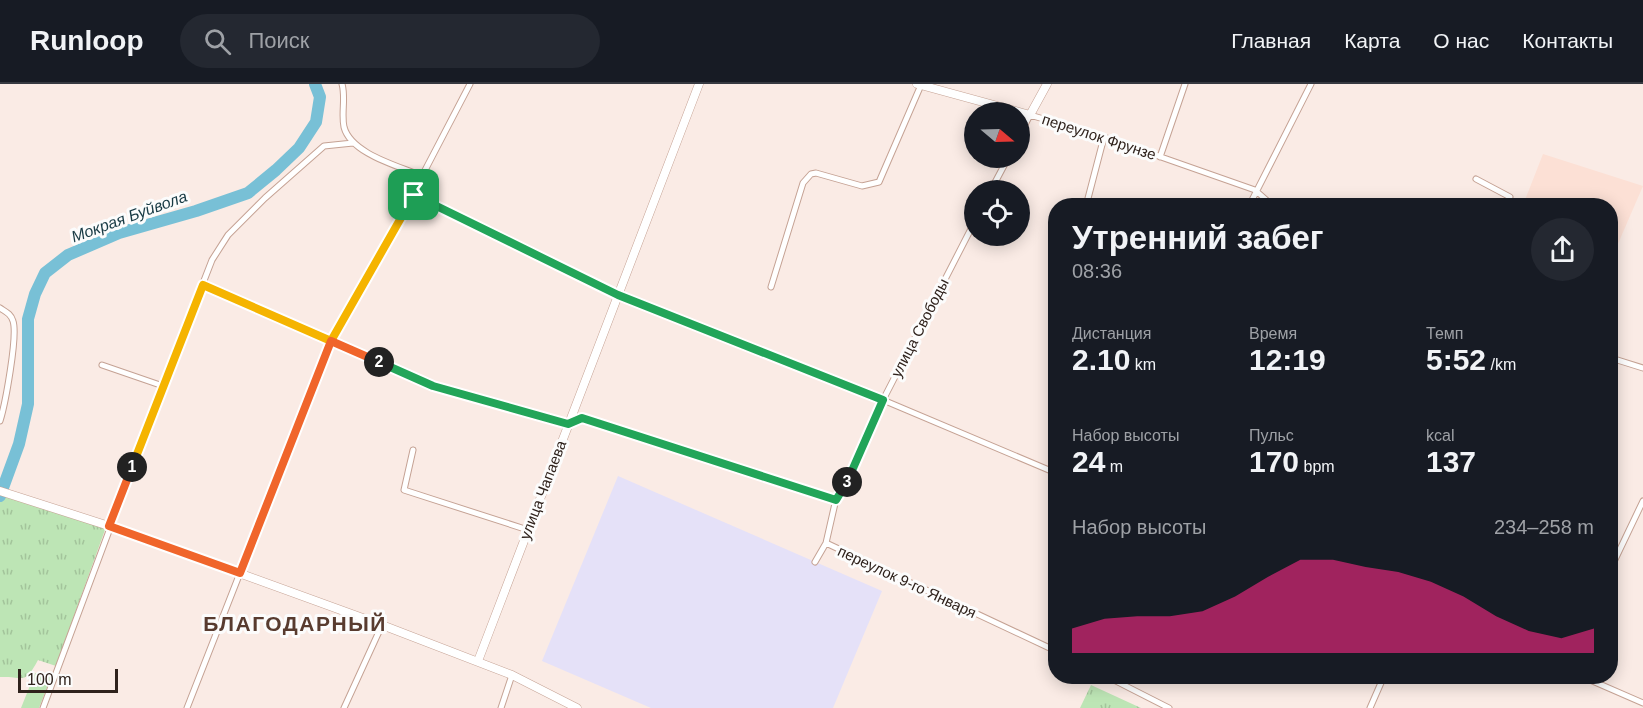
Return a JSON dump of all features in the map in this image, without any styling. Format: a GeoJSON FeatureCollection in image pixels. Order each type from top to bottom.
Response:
{"type":"FeatureCollection","features":[{"type":"Feature","properties":{"kind":"main road","name":"улица Чапаева"},"geometry":{"type":"LineString","coordinates":[[478,661],[699,84]]}},
{"type":"Feature","properties":{"kind":"main road"},"geometry":{"type":"LineString","coordinates":[[1030,115],[1047,84]]}},
{"type":"Feature","properties":{"kind":"main road","name":"переулок Фрунзе"},"geometry":{"type":"LineString","coordinates":[[919,85],[982,102]]}},
{"type":"Feature","properties":{"kind":"main road"},"geometry":{"type":"LineString","coordinates":[[0,490],[109,526],[478,661],[512,675],[577,708]]}},
{"type":"Feature","properties":{"kind":"street"},"geometry":{"type":"LineString","coordinates":[[342,84],[344,128],[353,143],[366,153],[422,176]]}},
{"type":"Feature","properties":{"kind":"street"},"geometry":{"type":"LineString","coordinates":[[187,708],[331,341],[414,195],[470,84]]}},
{"type":"Feature","properties":{"kind":"street"},"geometry":{"type":"LineString","coordinates":[[1160,157],[1185,84]]}},
{"type":"Feature","properties":{"kind":"street"},"geometry":{"type":"LineString","coordinates":[[1252,198],[1311,84]]}},
{"type":"Feature","properties":{"kind":"street"},"geometry":{"type":"LineString","coordinates":[[771,287],[803,183],[811,174],[816,173],[862,186],[879,182],[919,85]]}},
{"type":"Feature","properties":{"kind":"street","name":"переулок Фрунзе"},"geometry":{"type":"LineString","coordinates":[[1030,115],[1104,137],[1255,190],[1264,198]]}},
{"type":"Feature","properties":{"kind":"street"},"geometry":{"type":"LineString","coordinates":[[1088,198],[1104,137]]}},
{"type":"Feature","properties":{"kind":"street"},"geometry":{"type":"LineString","coordinates":[[43,708],[109,526],[216,252],[228,235],[264,198],[324,146],[353,143]]}},
{"type":"Feature","properties":{"kind":"street"},"geometry":{"type":"LineString","coordinates":[[1476,179],[1510,198]]}},
{"type":"Feature","properties":{"kind":"street"},"geometry":{"type":"LineString","coordinates":[[414,195],[618,295],[883,400],[1048,470]]}},
{"type":"Feature","properties":{"kind":"street","name":"улица Свободы"},"geometry":{"type":"LineString","coordinates":[[836,500],[847,482],[883,400],[964,242]]}},
{"type":"Feature","properties":{"kind":"street"},"geometry":{"type":"LineString","coordinates":[[203,285],[433,386],[568,424],[582,418],[836,500]]}},
{"type":"Feature","properties":{"kind":"street"},"geometry":{"type":"LineString","coordinates":[[0,308],[9,313],[14,323],[14,340],[0,421]]}},
{"type":"Feature","properties":{"kind":"street"},"geometry":{"type":"LineString","coordinates":[[1618,360],[1643,368]]}},
{"type":"Feature","properties":{"kind":"street"},"geometry":{"type":"LineString","coordinates":[[102,365],[163,386]]}},
{"type":"Feature","properties":{"kind":"street"},"geometry":{"type":"LineString","coordinates":[[413,450],[404,490],[528,530]]}},
{"type":"Feature","properties":{"kind":"street","name":"переулок 9-го Января"},"geometry":{"type":"LineString","coordinates":[[836,500],[826,543],[1048,647]]}},
{"type":"Feature","properties":{"kind":"street"},"geometry":{"type":"LineString","coordinates":[[1618,553],[1643,501]]}},
{"type":"Feature","properties":{"kind":"street"},"geometry":{"type":"LineString","coordinates":[[815,562],[826,543]]}},
{"type":"Feature","properties":{"kind":"street"},"geometry":{"type":"LineString","coordinates":[[344,708],[382,625]]}},
{"type":"Feature","properties":{"kind":"street"},"geometry":{"type":"LineString","coordinates":[[501,708],[512,675]]}},
{"type":"Feature","properties":{"kind":"street"},"geometry":{"type":"LineString","coordinates":[[1122,684],[1169,708]]}},
{"type":"Feature","properties":{"kind":"street"},"geometry":{"type":"LineString","coordinates":[[1370,708],[1380,684]]}},
{"type":"Feature","properties":{"kind":"street"},"geometry":{"type":"LineString","coordinates":[[1599,684],[1643,703]]}},
{"type":"Feature","properties":{"kind":"shaded area"},"geometry":{"type":"Polygon","coordinates":[[[1543,154],[1643,186],[1618,244],[1618,198],[1526,198],[1543,154]]]}},
{"type":"Feature","properties":{"kind":"shaded area"},"geometry":{"type":"Polygon","coordinates":[[[618,476],[882,591],[833,708],[651,708],[542,661],[618,476]]]}},
{"type":"Feature","properties":{"kind":"green space"},"geometry":{"type":"Polygon","coordinates":[[[2,496],[106,527],[56,666],[38,660],[30,673],[23,678],[0,677],[0,502],[2,496]]]}},
{"type":"Feature","properties":{"kind":"green space"},"geometry":{"type":"Polygon","coordinates":[[[35,673],[51,677],[39,708],[21,708],[35,673]]]}},
{"type":"Feature","properties":{"kind":"green space"},"geometry":{"type":"Polygon","coordinates":[[[1091,685],[1141,708],[1080,708],[1091,685]]]}},
{"type":"Feature","properties":{"kind":"waterway","name":"Мокрая Буйвола"},"geometry":{"type":"LineString","coordinates":[[0,496],[19,444],[28,404],[28,319],[35,294],[45,273],[68,255],[119,233],[248,193],[299,148],[316,122],[320,97],[315,84]]}},
{"type":"Feature","properties":{"kind":"district","name":"БЛАГОДАРНЫЙ"},"geometry":{"type":"Point","coordinates":[295,624]}},
{"type":"Feature","properties":{"kind":"route"},"geometry":{"type":"LineString","coordinates":[[414,195],[331,341],[203,285],[109,526],[240,573],[331,341],[433,386],[568,424],[582,418],[836,500],[847,482],[883,400],[618,295],[414,195]]}}]}
